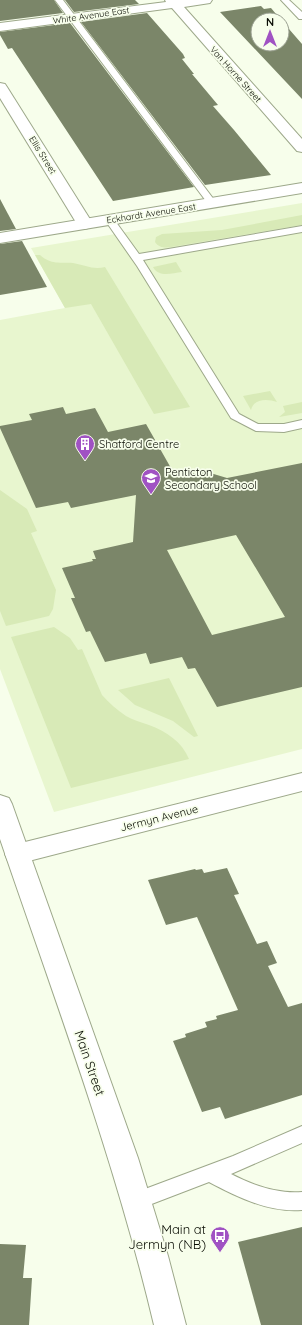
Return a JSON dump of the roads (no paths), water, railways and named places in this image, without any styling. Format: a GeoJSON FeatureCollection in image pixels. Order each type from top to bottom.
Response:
{"type":"FeatureCollection","features":[{"type":"Feature","properties":{"kind":"street","name":"White Avenue East"},"geometry":{"type":"LineString","coordinates":[[0,27],[72,18],[173,2],[206,0]]}},
{"type":"Feature","properties":{"kind":"street","name":"Van Horne Street"},"geometry":{"type":"LineString","coordinates":[[173,2],[302,148]]}},
{"type":"Feature","properties":{"kind":"street","name":"Ellis Street"},"geometry":{"type":"LineString","coordinates":[[0,87],[85,224]]}},
{"type":"Feature","properties":{"kind":"street","name":"Eckhardt Avenue East"},"geometry":{"type":"LineString","coordinates":[[0,238],[302,188]]}},
{"type":"Feature","properties":{"kind":"street","name":"Jermyn Avenue"},"geometry":{"type":"LineString","coordinates":[[17,854],[302,782]]}},
{"type":"Feature","properties":{"kind":"street","name":"Main Street"},"geometry":{"type":"LineString","coordinates":[[0,804],[123,1158],[153,1256],[170,1325]]}},
{"type":"Feature","properties":{"kind":"lane"},"geometry":{"type":"LineString","coordinates":[[59,0],[212,203]]}},
{"type":"Feature","properties":{"kind":"lane"},"geometry":{"type":"LineString","coordinates":[[284,0],[302,17]]}},
{"type":"Feature","properties":{"kind":"lane"},"geometry":{"type":"LineString","coordinates":[[110,220],[136,258],[235,416],[256,427],[284,428],[302,424]]}},
{"type":"Feature","properties":{"kind":"lane"},"geometry":{"type":"LineString","coordinates":[[136,258],[302,229]]}},
{"type":"Feature","properties":{"kind":"lane"},"geometry":{"type":"LineString","coordinates":[[136,1201],[211,1173],[302,1134]]}},
{"type":"Feature","properties":{"kind":"lane"},"geometry":{"type":"LineString","coordinates":[[211,1173],[247,1192],[291,1202],[302,1201]]}},
{"type":"Feature","properties":{"kind":"place","name":"Shatford Centre"},"geometry":{"type":"Point","coordinates":[85,461]}},
{"type":"Feature","properties":{"kind":"place","name":"Penticton Secondary School"},"geometry":{"type":"Point","coordinates":[151,495]}},
{"type":"Feature","properties":{"kind":"place","name":"Main at Jermyn (NB)"},"geometry":{"type":"Point","coordinates":[220,1253]}}]}
